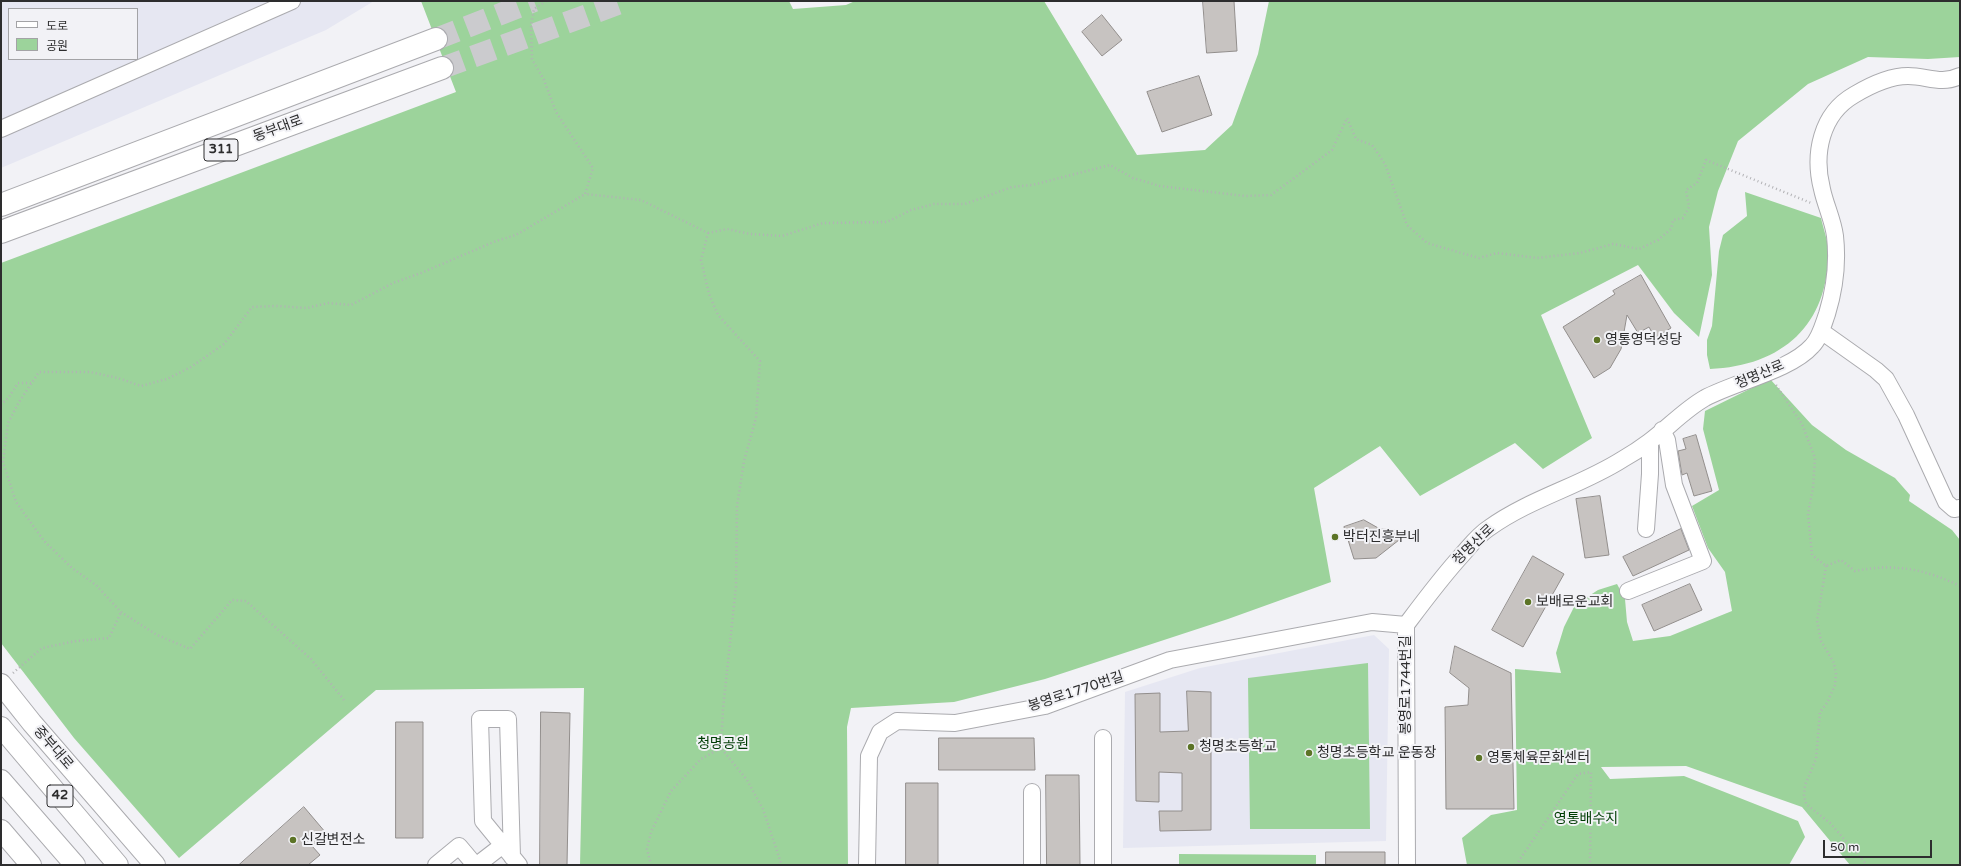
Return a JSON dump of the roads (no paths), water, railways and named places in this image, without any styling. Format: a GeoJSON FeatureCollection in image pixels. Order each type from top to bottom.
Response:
{"type":"FeatureCollection","features":[{"type":"Feature","properties":{"kind":"highway","name":"동부대로"},"geometry":{"type":"LineString","coordinates":[[1,205],[436,39]]}},
{"type":"Feature","properties":{"kind":"highway","name":"동부대로"},"geometry":{"type":"LineString","coordinates":[[1,232],[442,68]]}},
{"type":"Feature","properties":{"kind":"main road","name":"중부대로"},"geometry":{"type":"LineString","coordinates":[[4,681],[32,723],[154,865]]}},
{"type":"Feature","properties":{"kind":"main road","name":"42"},"geometry":{"type":"LineString","coordinates":[[1,727],[118,865]]}},
{"type":"Feature","properties":{"kind":"main road","name":"42"},"geometry":{"type":"LineString","coordinates":[[1,780],[75,865]]}},
{"type":"Feature","properties":{"kind":"main road"},"geometry":{"type":"LineString","coordinates":[[1,830],[31,865]]}},
{"type":"Feature","properties":{"kind":"street"},"geometry":{"type":"LineString","coordinates":[[1,129],[292,1]]}},
{"type":"Feature","properties":{"kind":"street","name":"청명산로"},"geometry":{"type":"LineString","coordinates":[[1406,625],[1440,580],[1476,539],[1490,527],[1541,497],[1606,468],[1650,442],[1662,430],[1707,397],[1799,357],[1812,347],[1821,331],[1834,288],[1836,276],[1835,235],[1820,183],[1819,148],[1822,134],[1837,108],[1860,92],[1895,78],[1909,76],[1944,81],[1960,76]]}},
{"type":"Feature","properties":{"kind":"street"},"geometry":{"type":"LineString","coordinates":[[1821,331],[1876,370],[1886,379],[1906,415],[1946,502],[1954,509],[1960,508]]}},
{"type":"Feature","properties":{"kind":"street"},"geometry":{"type":"LineString","coordinates":[[1628,591],[1703,560],[1674,485],[1667,440],[1662,430]]}},
{"type":"Feature","properties":{"kind":"street"},"geometry":{"type":"LineString","coordinates":[[1646,530],[1650,474],[1650,442]]}},
{"type":"Feature","properties":{"kind":"street","name":"봉영로1770번길"},"geometry":{"type":"LineString","coordinates":[[867,865],[869,756],[880,732],[897,721],[955,722],[1037,707],[1170,660],[1372,622],[1406,625]]}},
{"type":"Feature","properties":{"kind":"street","name":"봉영로1744번길"},"geometry":{"type":"LineString","coordinates":[[1406,625],[1407,865]]}},
{"type":"Feature","properties":{"kind":"street"},"geometry":{"type":"LineString","coordinates":[[480,719],[508,719],[511,856],[483,821],[480,719]]}},
{"type":"Feature","properties":{"kind":"street"},"geometry":{"type":"LineString","coordinates":[[1103,738],[1103,865]]}},
{"type":"Feature","properties":{"kind":"street"},"geometry":{"type":"LineString","coordinates":[[1032,792],[1032,865]]}},
{"type":"Feature","properties":{"kind":"street"},"geometry":{"type":"LineString","coordinates":[[436,865],[459,846],[476,865],[511,856]]}},
{"type":"Feature","properties":{"kind":"tunnel"},"geometry":{"type":"LineString","coordinates":[[436,39],[534,1]]}},
{"type":"Feature","properties":{"kind":"tunnel"},"geometry":{"type":"LineString","coordinates":[[442,68],[626,1]]}},
{"type":"Feature","properties":{"kind":"place","name":"영통영덕성당"},"geometry":{"type":"Point","coordinates":[1597,340]}},
{"type":"Feature","properties":{"kind":"place","name":"박터진흥부네"},"geometry":{"type":"Point","coordinates":[1335,537]}},
{"type":"Feature","properties":{"kind":"place","name":"보배로운교회"},"geometry":{"type":"Point","coordinates":[1528,602]}},
{"type":"Feature","properties":{"kind":"place","name":"청명초등학교"},"geometry":{"type":"Point","coordinates":[1191,747]}},
{"type":"Feature","properties":{"kind":"place","name":"청명초등학교 운동장"},"geometry":{"type":"Point","coordinates":[1309,753]}},
{"type":"Feature","properties":{"kind":"place","name":"영통체육문화센터"},"geometry":{"type":"Point","coordinates":[1479,758]}},
{"type":"Feature","properties":{"kind":"place","name":"신갈변전소"},"geometry":{"type":"Point","coordinates":[293,840]}},
{"type":"Feature","properties":{"kind":"park label","name":"청명공원"},"geometry":{"type":"Point","coordinates":[723,744]}},
{"type":"Feature","properties":{"kind":"park label","name":"영통배수지"},"geometry":{"type":"Point","coordinates":[1586,819]}}]}
